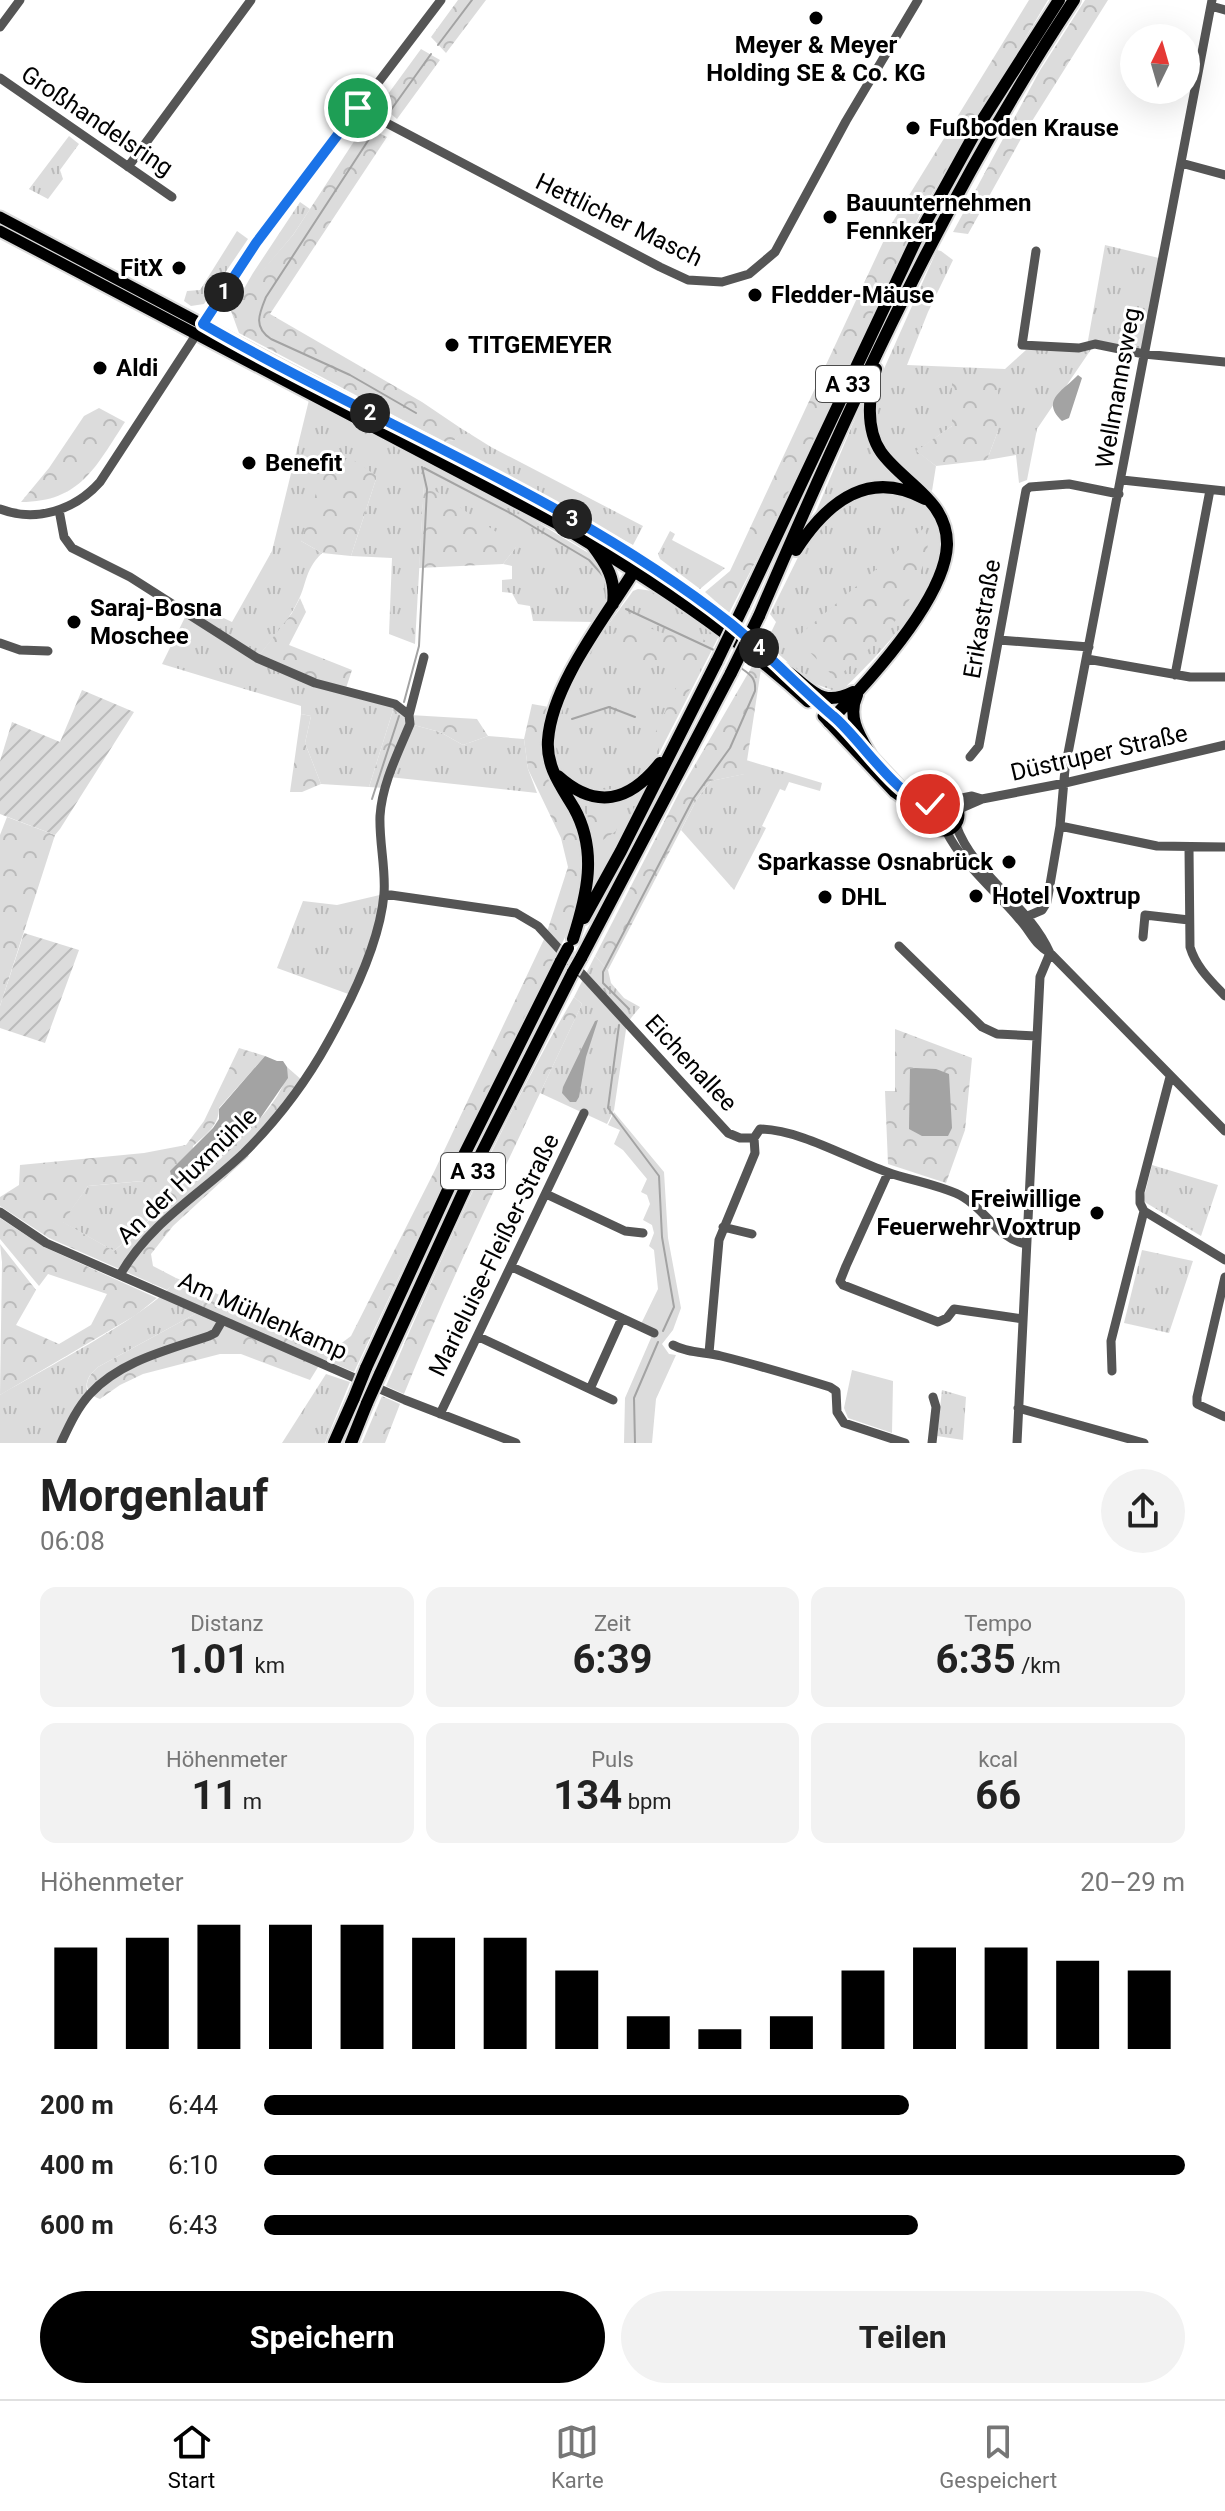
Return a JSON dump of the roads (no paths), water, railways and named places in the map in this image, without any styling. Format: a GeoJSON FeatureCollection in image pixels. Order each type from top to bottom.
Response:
{"type":"FeatureCollection","features":[{"type":"Feature","properties":{"kind":"highway","name":"A 33"},"geometry":{"type":"LineString","coordinates":[[334,1443],[464,1155],[561,961],[677,741],[981,122],[1059,0]]}},
{"type":"Feature","properties":{"kind":"highway","name":"A 33"},"geometry":{"type":"LineString","coordinates":[[351,1443],[478,1160],[759,616],[889,327],[925,238],[1074,0]]}},
{"type":"Feature","properties":{"kind":"highway"},"geometry":{"type":"LineString","coordinates":[[832,719],[905,634],[944,565],[947,542],[941,517],[932,502],[880,451],[874,436],[870,417],[871,392],[889,327]]}},
{"type":"Feature","properties":{"kind":"highway"},"geometry":{"type":"LineString","coordinates":[[770,591],[808,531],[838,501],[860,491],[888,486],[932,502]]}},
{"type":"Feature","properties":{"kind":"highway"},"geometry":{"type":"LineString","coordinates":[[592,545],[612,576],[615,589],[613,606]]}},
{"type":"Feature","properties":{"kind":"highway"},"geometry":{"type":"LineString","coordinates":[[570,944],[585,897],[589,854],[585,832],[552,771],[547,742],[556,707],[571,674],[638,566]]}},
{"type":"Feature","properties":{"kind":"highway"},"geometry":{"type":"LineString","coordinates":[[785,670],[828,700],[844,697],[862,685]]}},
{"type":"Feature","properties":{"kind":"highway"},"geometry":{"type":"LineString","coordinates":[[862,685],[854,701],[853,717],[870,754]]}},
{"type":"Feature","properties":{"kind":"highway"},"geometry":{"type":"LineString","coordinates":[[552,771],[574,790],[588,796],[614,797],[639,786],[677,741]]}},
{"type":"Feature","properties":{"kind":"main road"},"geometry":{"type":"LineString","coordinates":[[0,217],[592,545],[638,566],[832,719],[908,795],[928,810],[933,827],[951,828],[959,820],[955,805],[942,798],[928,810]]}},
{"type":"Feature","properties":{"kind":"main road"},"geometry":{"type":"LineString","coordinates":[[0,231],[200,329],[560,513],[730,623],[785,670],[832,719],[894,792],[928,810]]}},
{"type":"Feature","properties":{"kind":"street"},"geometry":{"type":"LineString","coordinates":[[0,27],[20,0]]}},
{"type":"Feature","properties":{"kind":"street"},"geometry":{"type":"LineString","coordinates":[[128,167],[251,0]]}},
{"type":"Feature","properties":{"kind":"street"},"geometry":{"type":"LineString","coordinates":[[2,513],[38,515],[59,510],[89,495],[256,243],[441,0]]}},
{"type":"Feature","properties":{"kind":"street","name":"Hettlicher Masch"},"geometry":{"type":"LineString","coordinates":[[358,108],[660,267],[688,280],[722,282],[749,274],[775,252],[846,121],[918,0]]}},
{"type":"Feature","properties":{"kind":"street"},"geometry":{"type":"LineString","coordinates":[[1212,3],[1225,10]]}},
{"type":"Feature","properties":{"kind":"street","name":"Wellmannsweg"},"geometry":{"type":"LineString","coordinates":[[1028,916],[1042,910],[1047,902],[1089,647],[1212,3]]}},
{"type":"Feature","properties":{"kind":"street","name":"Großhandelsring"},"geometry":{"type":"LineString","coordinates":[[0,78],[172,197]]}},
{"type":"Feature","properties":{"kind":"street"},"geometry":{"type":"LineString","coordinates":[[1181,163],[1225,175]]}},
{"type":"Feature","properties":{"kind":"street"},"geometry":{"type":"LineString","coordinates":[[1036,251],[1022,345],[1079,348],[1095,344],[1144,354],[1225,362]]}},
{"type":"Feature","properties":{"kind":"street"},"geometry":{"type":"LineString","coordinates":[[1122,480],[1225,491]]}},
{"type":"Feature","properties":{"kind":"street","name":"Erikastraße"},"geometry":{"type":"LineString","coordinates":[[970,757],[979,746],[1026,490],[1030,487],[1069,484],[1119,494]]}},
{"type":"Feature","properties":{"kind":"street"},"geometry":{"type":"LineString","coordinates":[[1175,675],[1210,490]]}},
{"type":"Feature","properties":{"kind":"street"},"geometry":{"type":"LineString","coordinates":[[59,510],[67,542],[72,548],[130,577],[257,658],[315,683],[395,704],[409,715]]}},
{"type":"Feature","properties":{"kind":"street"},"geometry":{"type":"LineString","coordinates":[[999,640],[1089,647]]}},
{"type":"Feature","properties":{"kind":"street"},"geometry":{"type":"LineString","coordinates":[[0,643],[20,650],[48,651]]}},
{"type":"Feature","properties":{"kind":"street","name":"An der Huxmühle"},"geometry":{"type":"LineString","coordinates":[[120,1275],[149,1234],[244,1153],[290,1101],[328,1042],[374,939],[384,894],[380,816],[385,788],[410,724],[409,715],[424,657]]}},
{"type":"Feature","properties":{"kind":"street"},"geometry":{"type":"LineString","coordinates":[[1087,659],[1175,675],[1225,677]]}},
{"type":"Feature","properties":{"kind":"street","name":"Düstruper Straße"},"geometry":{"type":"LineString","coordinates":[[955,805],[1225,745]]}},
{"type":"Feature","properties":{"kind":"street"},"geometry":{"type":"LineString","coordinates":[[1060,826],[1157,846],[1225,847]]}},
{"type":"Feature","properties":{"kind":"street"},"geometry":{"type":"LineString","coordinates":[[951,828],[969,853],[1028,916],[1050,953],[1225,1131]]}},
{"type":"Feature","properties":{"kind":"street"},"geometry":{"type":"LineString","coordinates":[[951,828],[962,858],[1022,922],[1038,947],[1050,953]]}},
{"type":"Feature","properties":{"kind":"street"},"geometry":{"type":"LineString","coordinates":[[1189,848],[1190,947],[1194,960],[1225,996]]}},
{"type":"Feature","properties":{"kind":"street","name":"Eichenallee"},"geometry":{"type":"LineString","coordinates":[[384,894],[516,913],[538,926],[728,1133],[740,1138],[754,1138],[760,1129],[780,1129],[888,1173],[963,1197],[1005,1236],[1026,1244]]}},
{"type":"Feature","properties":{"kind":"street"},"geometry":{"type":"LineString","coordinates":[[1143,937],[1145,915],[1189,920]]}},
{"type":"Feature","properties":{"kind":"street"},"geometry":{"type":"LineString","coordinates":[[899,946],[982,1027],[997,1034],[1036,1036]]}},
{"type":"Feature","properties":{"kind":"street"},"geometry":{"type":"LineString","coordinates":[[1017,1443],[1036,1036],[1040,977],[1050,953]]}},
{"type":"Feature","properties":{"kind":"street"},"geometry":{"type":"LineString","coordinates":[[1170,1077],[1140,1192],[1140,1203],[1144,1211],[1225,1260]]}},
{"type":"Feature","properties":{"kind":"street","name":"Marieluise-Fleißer-Straße"},"geometry":{"type":"LineString","coordinates":[[440,1414],[584,1113]]}},
{"type":"Feature","properties":{"kind":"street"},"geometry":{"type":"LineString","coordinates":[[709,1353],[719,1240],[755,1153],[754,1138]]}},
{"type":"Feature","properties":{"kind":"street"},"geometry":{"type":"LineString","coordinates":[[888,1173],[846,1266],[840,1281],[843,1285],[938,1322],[947,1318],[954,1309],[1023,1319]]}},
{"type":"Feature","properties":{"kind":"street"},"geometry":{"type":"LineString","coordinates":[[546,1194],[625,1231],[643,1233]]}},
{"type":"Feature","properties":{"kind":"street"},"geometry":{"type":"LineString","coordinates":[[1112,1371],[1111,1341],[1144,1211]]}},
{"type":"Feature","properties":{"kind":"street","name":"Am Mühlenkamp"},"geometry":{"type":"LineString","coordinates":[[0,1212],[46,1243],[440,1414],[516,1443]]}},
{"type":"Feature","properties":{"kind":"street"},"geometry":{"type":"LineString","coordinates":[[723,1227],[752,1234]]}},
{"type":"Feature","properties":{"kind":"street"},"geometry":{"type":"LineString","coordinates":[[512,1267],[654,1333]]}},
{"type":"Feature","properties":{"kind":"street"},"geometry":{"type":"LineString","coordinates":[[1225,1277],[1197,1397],[1197,1404],[1203,1409],[1225,1417]]}},
{"type":"Feature","properties":{"kind":"street"},"geometry":{"type":"LineString","coordinates":[[590,1389],[622,1318]]}},
{"type":"Feature","properties":{"kind":"street"},"geometry":{"type":"LineString","coordinates":[[61,1443],[77,1412],[101,1383],[131,1364],[215,1333],[222,1321]]}},
{"type":"Feature","properties":{"kind":"street"},"geometry":{"type":"LineString","coordinates":[[479,1337],[613,1400]]}},
{"type":"Feature","properties":{"kind":"street"},"geometry":{"type":"LineString","coordinates":[[673,1345],[830,1387],[836,1391],[837,1412],[844,1423],[905,1443]]}},
{"type":"Feature","properties":{"kind":"street"},"geometry":{"type":"LineString","coordinates":[[932,1443],[936,1407],[933,1397]]}},
{"type":"Feature","properties":{"kind":"street"},"geometry":{"type":"LineString","coordinates":[[1018,1408],[1144,1443]]}},
{"type":"Feature","properties":{"kind":"waterway"},"geometry":{"type":"LineString","coordinates":[[438,45],[472,0]]}},
{"type":"Feature","properties":{"kind":"waterway"},"geometry":{"type":"LineString","coordinates":[[388,114],[431,54]]}},
{"type":"Feature","properties":{"kind":"waterway"},"geometry":{"type":"LineString","coordinates":[[375,130],[266,297],[260,325],[271,339],[350,375],[416,413]]}},
{"type":"Feature","properties":{"kind":"waterway"},"geometry":{"type":"LineString","coordinates":[[404,702],[419,646],[427,489],[422,467]]}},
{"type":"Feature","properties":{"kind":"waterway"},"geometry":{"type":"LineString","coordinates":[[424,468],[512,514],[589,560],[605,578],[606,598]]}},
{"type":"Feature","properties":{"kind":"waterway"},"geometry":{"type":"LineString","coordinates":[[626,609],[716,651]]}},
{"type":"Feature","properties":{"kind":"waterway"},"geometry":{"type":"LineString","coordinates":[[629,1009],[603,983],[603,972],[693,799],[730,748],[755,691],[752,677],[741,668]]}},
{"type":"Feature","properties":{"kind":"waterway"},"geometry":{"type":"LineString","coordinates":[[572,719],[609,707],[635,717]]}},
{"type":"Feature","properties":{"kind":"waterway"},"geometry":{"type":"LineString","coordinates":[[372,799],[399,716]]}},
{"type":"Feature","properties":{"kind":"waterway"},"geometry":{"type":"LineString","coordinates":[[619,1025],[608,1108],[659,1176],[662,1237],[674,1307],[663,1331]]}},
{"type":"Feature","properties":{"kind":"waterway"},"geometry":{"type":"LineString","coordinates":[[635,1443],[634,1398],[658,1342]]}},
{"type":"Feature","properties":{"kind":"place","name":"Meyer & Meyer Holding SE & Co. KG"},"geometry":{"type":"Point","coordinates":[816,18]}},
{"type":"Feature","properties":{"kind":"place","name":"Fußboden Krause"},"geometry":{"type":"Point","coordinates":[913,128]}},
{"type":"Feature","properties":{"kind":"place","name":"Bauunternehmen Fennker"},"geometry":{"type":"Point","coordinates":[830,217]}},
{"type":"Feature","properties":{"kind":"place","name":"FitX"},"geometry":{"type":"Point","coordinates":[179,268]}},
{"type":"Feature","properties":{"kind":"place","name":"Fledder-Mäuse"},"geometry":{"type":"Point","coordinates":[755,295]}},
{"type":"Feature","properties":{"kind":"place","name":"TITGEMEYER"},"geometry":{"type":"Point","coordinates":[452,345]}},
{"type":"Feature","properties":{"kind":"place","name":"Aldi"},"geometry":{"type":"Point","coordinates":[100,368]}},
{"type":"Feature","properties":{"kind":"place","name":"Benefit"},"geometry":{"type":"Point","coordinates":[249,463]}},
{"type":"Feature","properties":{"kind":"place","name":"Saraj-Bosna Moschee"},"geometry":{"type":"Point","coordinates":[74,622]}},
{"type":"Feature","properties":{"kind":"place","name":"Sparkasse Osnabrück"},"geometry":{"type":"Point","coordinates":[1009,862]}},
{"type":"Feature","properties":{"kind":"place","name":"Hotel Voxtrup"},"geometry":{"type":"Point","coordinates":[976,896]}},
{"type":"Feature","properties":{"kind":"place","name":"DHL"},"geometry":{"type":"Point","coordinates":[825,897]}},
{"type":"Feature","properties":{"kind":"place","name":"Freiwillige Feuerwehr Voxtrup"},"geometry":{"type":"Point","coordinates":[1097,1213]}}]}
